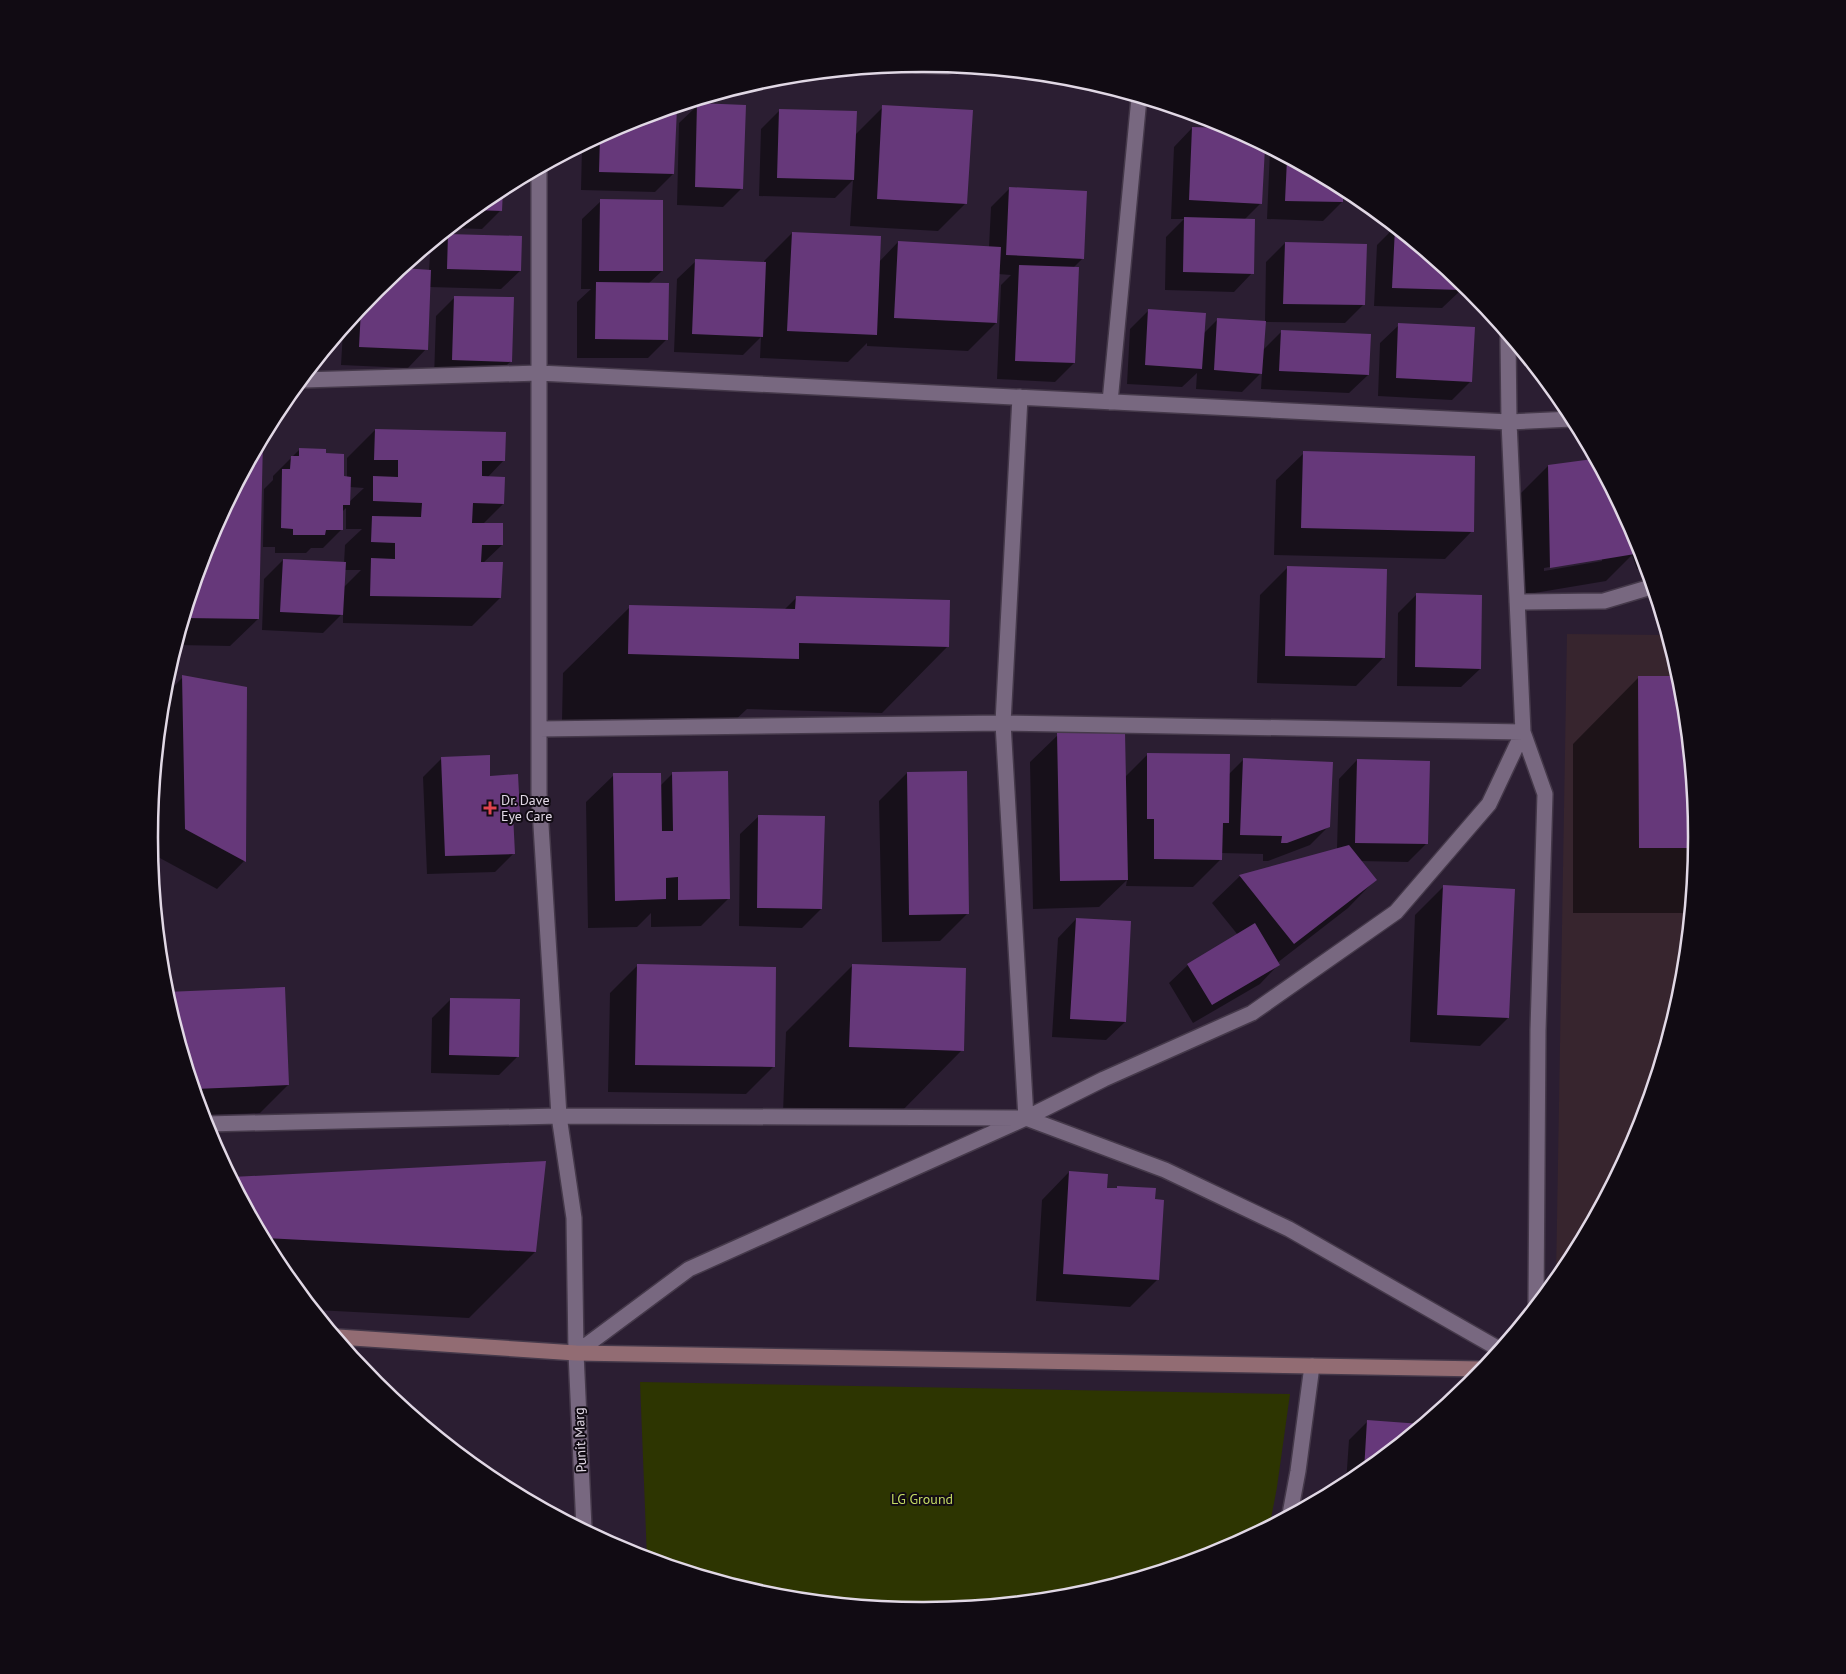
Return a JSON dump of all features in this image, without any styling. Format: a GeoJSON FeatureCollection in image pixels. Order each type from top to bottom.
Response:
{"type":"FeatureCollection","features":[{"type":"Feature","properties":{"kind":"street"},"geometry":{"type":"LineString","coordinates":[[1110,402],[1138,104]]}},
{"type":"Feature","properties":{"kind":"street","name":"Punit Marg"},"geometry":{"type":"LineString","coordinates":[[539,176],[539,793],[559,1116],[574,1218],[576,1352],[584,1522]]}},
{"type":"Feature","properties":{"kind":"street"},"geometry":{"type":"LineString","coordinates":[[1508,345],[1509,422],[1524,732],[1545,794],[1538,1030],[1536,1294]]}},
{"type":"Feature","properties":{"kind":"street"},"geometry":{"type":"LineString","coordinates":[[310,380],[539,373],[1509,422],[1563,419]]}},
{"type":"Feature","properties":{"kind":"street"},"geometry":{"type":"LineString","coordinates":[[1020,397],[1003,722],[1026,1118]]}},
{"type":"Feature","properties":{"kind":"street"},"geometry":{"type":"LineString","coordinates":[[1517,602],[1604,601],[1646,590]]}},
{"type":"Feature","properties":{"kind":"street"},"geometry":{"type":"LineString","coordinates":[[539,729],[1003,722],[1524,732]]}},
{"type":"Feature","properties":{"kind":"street"},"geometry":{"type":"LineString","coordinates":[[576,1352],[689,1269],[1026,1118],[1104,1079],[1252,1013],[1396,912],[1489,804],[1524,732]]}},
{"type":"Feature","properties":{"kind":"street"},"geometry":{"type":"LineString","coordinates":[[215,1124],[559,1116],[1026,1118],[1165,1170],[1289,1229],[1493,1346]]}},
{"type":"Feature","properties":{"kind":"street"},"geometry":{"type":"LineString","coordinates":[[345,1337],[576,1352],[1472,1369]]}},
{"type":"Feature","properties":{"kind":"street"},"geometry":{"type":"LineString","coordinates":[[1291,1506],[1312,1366]]}},
{"type":"Feature","properties":{"kind":"shaded area"},"geometry":{"type":"Polygon","coordinates":[[[1567,634],[1660,635],[1673,688],[1681,737],[1688,837],[1681,937],[1673,986],[1647,1083],[1629,1130],[1609,1175],[1556,1266],[1567,634]]]}},
{"type":"Feature","properties":{"kind":"green space","name":"LG Ground"},"geometry":{"type":"Polygon","coordinates":[[[640,1382],[1290,1394],[1271,1517],[1216,1543],[1169,1561],[1072,1587],[1023,1595],[973,1600],[923,1602],[873,1600],[823,1595],[774,1587],[677,1561],[647,1549],[640,1382]]]}},
{"type":"Feature","properties":{"kind":"building"},"geometry":{"type":"Polygon","coordinates":[[[710,104],[746,105],[743,189],[695,187],[697,107],[710,104]]]}},
{"type":"Feature","properties":{"kind":"building"},"geometry":{"type":"Polygon","coordinates":[[[882,105],[973,110],[967,204],[877,199],[882,105]]]}},
{"type":"Feature","properties":{"kind":"building"},"geometry":{"type":"Polygon","coordinates":[[[779,109],[857,111],[854,180],[777,178],[779,109]]]}},
{"type":"Feature","properties":{"kind":"building"},"geometry":{"type":"Polygon","coordinates":[[[677,113],[674,174],[599,172],[600,144],[677,113]]]}},
{"type":"Feature","properties":{"kind":"building"},"geometry":{"type":"Polygon","coordinates":[[[1192,127],[1207,127],[1265,153],[1262,204],[1189,200],[1192,127]]]}},
{"type":"Feature","properties":{"kind":"building"},"geometry":{"type":"Polygon","coordinates":[[[1287,165],[1343,198],[1343,202],[1285,201],[1287,165]]]}},
{"type":"Feature","properties":{"kind":"building"},"geometry":{"type":"Polygon","coordinates":[[[1009,187],[1087,191],[1084,259],[1006,255],[1009,187]]]}},
{"type":"Feature","properties":{"kind":"building"},"geometry":{"type":"Polygon","coordinates":[[[503,198],[502,211],[485,210],[503,198]]]}},
{"type":"Feature","properties":{"kind":"building"},"geometry":{"type":"Polygon","coordinates":[[[600,199],[663,200],[663,271],[599,271],[600,199]]]}},
{"type":"Feature","properties":{"kind":"building"},"geometry":{"type":"Polygon","coordinates":[[[1184,217],[1255,219],[1254,274],[1183,272],[1184,217]]]}},
{"type":"Feature","properties":{"kind":"building"},"geometry":{"type":"Polygon","coordinates":[[[792,232],[881,236],[877,335],[787,331],[792,232]]]}},
{"type":"Feature","properties":{"kind":"building"},"geometry":{"type":"Polygon","coordinates":[[[453,234],[522,236],[521,271],[447,269],[448,238],[453,234]]]}},
{"type":"Feature","properties":{"kind":"building"},"geometry":{"type":"Polygon","coordinates":[[[1395,235],[1457,290],[1392,288],[1395,235]]]}},
{"type":"Feature","properties":{"kind":"building"},"geometry":{"type":"Polygon","coordinates":[[[898,241],[1001,247],[997,323],[894,318],[898,241]]]}},
{"type":"Feature","properties":{"kind":"building"},"geometry":{"type":"Polygon","coordinates":[[[1285,242],[1367,244],[1365,305],[1283,304],[1285,242]]]}},
{"type":"Feature","properties":{"kind":"building"},"geometry":{"type":"Polygon","coordinates":[[[695,259],[766,262],[763,337],[692,334],[695,259]]]}},
{"type":"Feature","properties":{"kind":"building"},"geometry":{"type":"Polygon","coordinates":[[[1019,265],[1079,267],[1075,363],[1015,361],[1019,265]]]}},
{"type":"Feature","properties":{"kind":"building"},"geometry":{"type":"Polygon","coordinates":[[[412,269],[431,270],[428,350],[359,347],[360,319],[382,296],[412,269]]]}},
{"type":"Feature","properties":{"kind":"building"},"geometry":{"type":"Polygon","coordinates":[[[596,282],[669,283],[668,340],[595,339],[596,282]]]}},
{"type":"Feature","properties":{"kind":"building"},"geometry":{"type":"Polygon","coordinates":[[[454,296],[514,297],[512,362],[452,360],[454,296]]]}},
{"type":"Feature","properties":{"kind":"building"},"geometry":{"type":"Polygon","coordinates":[[[1148,309],[1206,313],[1202,369],[1145,365],[1148,309]]]}},
{"type":"Feature","properties":{"kind":"building"},"geometry":{"type":"Polygon","coordinates":[[[1217,318],[1266,321],[1262,374],[1214,370],[1217,318]]]}},
{"type":"Feature","properties":{"kind":"building"},"geometry":{"type":"Polygon","coordinates":[[[1398,323],[1475,327],[1472,382],[1396,378],[1398,323]]]}},
{"type":"Feature","properties":{"kind":"building"},"geometry":{"type":"Polygon","coordinates":[[[1281,330],[1371,334],[1369,375],[1279,371],[1281,330]]]}},
{"type":"Feature","properties":{"kind":"building"},"geometry":{"type":"Polygon","coordinates":[[[375,429],[506,432],[505,461],[482,461],[482,476],[505,477],[504,504],[473,503],[472,523],[503,523],[503,545],[482,545],[481,562],[503,562],[501,598],[370,596],[371,558],[395,559],[395,543],[371,542],[372,516],[421,517],[422,503],[373,501],[373,476],[398,477],[398,460],[374,460],[375,429]]]}},
{"type":"Feature","properties":{"kind":"building"},"geometry":{"type":"Polygon","coordinates":[[[299,448],[326,449],[326,453],[344,454],[344,476],[351,477],[350,505],[343,505],[343,530],[326,530],[325,535],[293,535],[293,529],[281,528],[282,469],[290,469],[291,456],[299,456],[299,448]]]}},
{"type":"Feature","properties":{"kind":"building"},"geometry":{"type":"Polygon","coordinates":[[[1303,451],[1475,456],[1474,532],[1301,528],[1303,451]]]}},
{"type":"Feature","properties":{"kind":"building"},"geometry":{"type":"Polygon","coordinates":[[[263,452],[259,619],[191,618],[217,544],[237,499],[263,452]]]}},
{"type":"Feature","properties":{"kind":"building"},"geometry":{"type":"Polygon","coordinates":[[[1588,460],[1609,499],[1633,554],[1550,568],[1548,465],[1588,460]]]}},
{"type":"Feature","properties":{"kind":"building"},"geometry":{"type":"Polygon","coordinates":[[[283,559],[346,562],[343,615],[280,612],[283,559]]]}},
{"type":"Feature","properties":{"kind":"building"},"geometry":{"type":"Polygon","coordinates":[[[1287,566],[1387,569],[1385,658],[1285,656],[1287,566]]]}},
{"type":"Feature","properties":{"kind":"building"},"geometry":{"type":"Polygon","coordinates":[[[1416,593],[1482,595],[1481,669],[1415,667],[1416,593]]]}},
{"type":"Feature","properties":{"kind":"building"},"geometry":{"type":"Polygon","coordinates":[[[796,596],[950,600],[949,647],[799,643],[799,659],[628,654],[629,605],[795,609],[796,596]]]}},
{"type":"Feature","properties":{"kind":"building"},"geometry":{"type":"Polygon","coordinates":[[[182,675],[247,687],[246,862],[185,829],[182,675]]]}},
{"type":"Feature","properties":{"kind":"building"},"geometry":{"type":"Polygon","coordinates":[[[1638,676],[1670,676],[1681,737],[1686,787],[1688,848],[1639,848],[1638,676]]]}},
{"type":"Feature","properties":{"kind":"building"},"geometry":{"type":"Polygon","coordinates":[[[1125,732],[1128,880],[1060,881],[1057,733],[1125,732]]]}},
{"type":"Feature","properties":{"kind":"building"},"geometry":{"type":"Polygon","coordinates":[[[1147,753],[1230,754],[1229,823],[1223,823],[1222,860],[1154,859],[1154,819],[1147,819],[1147,753]]]}},
{"type":"Feature","properties":{"kind":"building"},"geometry":{"type":"Polygon","coordinates":[[[490,755],[490,776],[518,774],[520,813],[513,814],[515,854],[445,856],[441,757],[490,755]]]}},
{"type":"Feature","properties":{"kind":"building"},"geometry":{"type":"Polygon","coordinates":[[[1243,758],[1333,762],[1330,827],[1287,843],[1281,843],[1282,836],[1240,835],[1243,758]]]}},
{"type":"Feature","properties":{"kind":"building"},"geometry":{"type":"Polygon","coordinates":[[[1357,759],[1430,761],[1428,844],[1355,843],[1357,759]]]}},
{"type":"Feature","properties":{"kind":"building"},"geometry":{"type":"Polygon","coordinates":[[[728,771],[730,899],[678,900],[678,877],[666,878],[666,899],[615,901],[613,773],[661,773],[662,831],[673,831],[672,772],[728,771]]]}},
{"type":"Feature","properties":{"kind":"building"},"geometry":{"type":"Polygon","coordinates":[[[967,771],[969,914],[909,915],[907,772],[967,771]]]}},
{"type":"Feature","properties":{"kind":"building"},"geometry":{"type":"Polygon","coordinates":[[[758,815],[825,816],[822,909],[757,908],[758,815]]]}},
{"type":"Feature","properties":{"kind":"building"},"geometry":{"type":"Polygon","coordinates":[[[1349,845],[1377,880],[1294,944],[1239,875],[1349,845]]]}},
{"type":"Feature","properties":{"kind":"building"},"geometry":{"type":"Polygon","coordinates":[[[1443,885],[1515,889],[1509,1018],[1437,1015],[1443,885]]]}},
{"type":"Feature","properties":{"kind":"building"},"geometry":{"type":"Polygon","coordinates":[[[1076,918],[1131,921],[1126,1022],[1070,1019],[1076,918]]]}},
{"type":"Feature","properties":{"kind":"building"},"geometry":{"type":"Polygon","coordinates":[[[1255,923],[1280,965],[1212,1005],[1187,964],[1255,923]]]}},
{"type":"Feature","properties":{"kind":"building"},"geometry":{"type":"Polygon","coordinates":[[[637,964],[776,967],[775,1067],[635,1065],[637,964]]]}},
{"type":"Feature","properties":{"kind":"building"},"geometry":{"type":"Polygon","coordinates":[[[852,964],[966,968],[964,1051],[849,1047],[852,964]]]}},
{"type":"Feature","properties":{"kind":"building"},"geometry":{"type":"Polygon","coordinates":[[[285,987],[289,1085],[201,1089],[174,992],[285,987]]]}},
{"type":"Feature","properties":{"kind":"building"},"geometry":{"type":"Polygon","coordinates":[[[450,998],[520,999],[519,1057],[449,1055],[450,998]]]}},
{"type":"Feature","properties":{"kind":"building"},"geometry":{"type":"Polygon","coordinates":[[[546,1161],[536,1252],[273,1238],[238,1177],[546,1161]]]}},
{"type":"Feature","properties":{"kind":"building"},"geometry":{"type":"Polygon","coordinates":[[[1069,1171],[1108,1174],[1107,1188],[1117,1188],[1117,1186],[1156,1188],[1155,1199],[1164,1200],[1159,1280],[1063,1274],[1069,1171]]]}},
{"type":"Feature","properties":{"kind":"building"},"geometry":{"type":"Polygon","coordinates":[[[1367,1420],[1413,1423],[1388,1444],[1365,1461],[1367,1420]]]}},
{"type":"Feature","properties":{"kind":"place","name":"Dr. Dave Eye Care"},"geometry":{"type":"Point","coordinates":[490,808]}}]}
